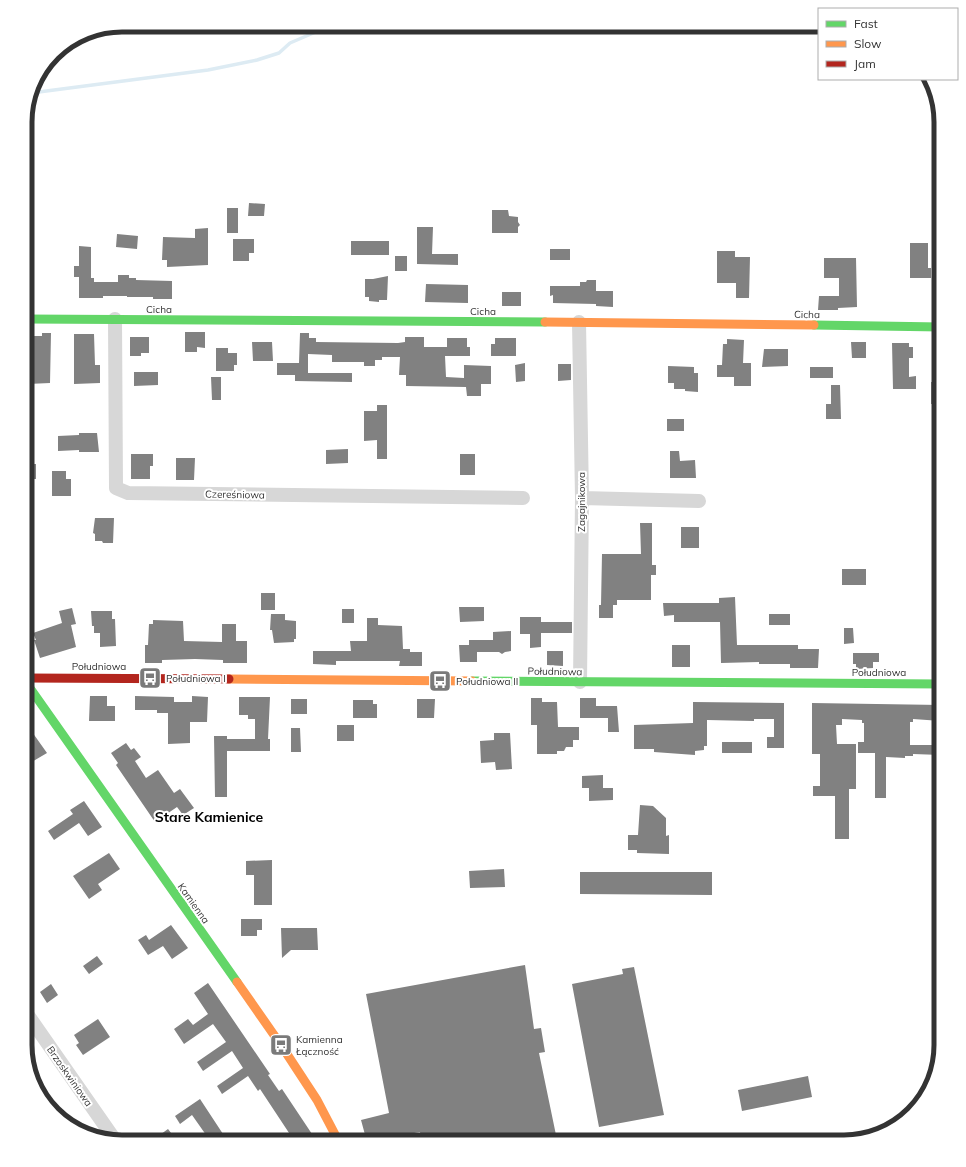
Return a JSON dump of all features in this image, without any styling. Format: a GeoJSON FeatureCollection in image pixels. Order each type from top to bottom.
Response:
{"type":"FeatureCollection","features":[{"type":"Feature","properties":{"kind":"street","name":"Cicha"},"geometry":{"type":"LineString","coordinates":[[32,319],[579,322],[934,327]]}},
{"type":"Feature","properties":{"kind":"street","name":"Czereśniowa"},"geometry":{"type":"LineString","coordinates":[[115,319],[116,488],[121,491],[128,493],[523,498]]}},
{"type":"Feature","properties":{"kind":"street","name":"Zagajnikowa"},"geometry":{"type":"LineString","coordinates":[[579,322],[582,498],[580,682]]}},
{"type":"Feature","properties":{"kind":"street"},"geometry":{"type":"LineString","coordinates":[[582,498],[699,501]]}},
{"type":"Feature","properties":{"kind":"street","name":"Południowa"},"geometry":{"type":"LineString","coordinates":[[32,678],[934,684]]}},
{"type":"Feature","properties":{"kind":"street","name":"Kamienna"},"geometry":{"type":"LineString","coordinates":[[32,691],[281,1045],[317,1100],[335,1135]]}},
{"type":"Feature","properties":{"kind":"street","name":"Brzoskwiniowa"},"geometry":{"type":"LineString","coordinates":[[32,1021],[111,1134]]}},
{"type":"Feature","properties":{"kind":"building"},"geometry":{"type":"Polygon","coordinates":[[[249,203],[265,204],[264,216],[248,216],[249,203]]]}},
{"type":"Feature","properties":{"kind":"building"},"geometry":{"type":"Polygon","coordinates":[[[227,208],[238,208],[238,233],[227,233],[227,208]]]}},
{"type":"Feature","properties":{"kind":"building"},"geometry":{"type":"Polygon","coordinates":[[[492,210],[508,210],[509,216],[518,217],[518,222],[520,225],[518,227],[518,233],[492,233],[492,210]]]}},
{"type":"Feature","properties":{"kind":"building"},"geometry":{"type":"Polygon","coordinates":[[[417,227],[433,227],[432,254],[458,254],[458,265],[417,264],[417,227]]]}},
{"type":"Feature","properties":{"kind":"building"},"geometry":{"type":"Polygon","coordinates":[[[208,228],[208,265],[167,267],[167,260],[162,260],[163,237],[195,238],[195,229],[208,228]]]}},
{"type":"Feature","properties":{"kind":"building"},"geometry":{"type":"Polygon","coordinates":[[[117,234],[138,236],[137,249],[116,247],[117,234]]]}},
{"type":"Feature","properties":{"kind":"building"},"geometry":{"type":"Polygon","coordinates":[[[233,239],[254,239],[254,253],[249,253],[249,261],[233,261],[233,239]]]}},
{"type":"Feature","properties":{"kind":"building"},"geometry":{"type":"Polygon","coordinates":[[[351,241],[389,241],[389,255],[351,255],[351,241]]]}},
{"type":"Feature","properties":{"kind":"building"},"geometry":{"type":"Polygon","coordinates":[[[910,243],[928,243],[928,268],[931,268],[931,278],[910,278],[910,243]]]}},
{"type":"Feature","properties":{"kind":"building"},"geometry":{"type":"Polygon","coordinates":[[[79,246],[91,247],[91,278],[94,278],[94,282],[118,282],[118,275],[129,275],[129,278],[136,278],[136,280],[172,281],[172,299],[153,299],[153,297],[127,296],[79,298],[79,277],[74,277],[74,266],[79,266],[79,246]]]}},
{"type":"Feature","properties":{"kind":"building"},"geometry":{"type":"Polygon","coordinates":[[[550,249],[570,249],[570,260],[550,260],[550,249]]]}},
{"type":"Feature","properties":{"kind":"building"},"geometry":{"type":"Polygon","coordinates":[[[717,251],[735,251],[735,257],[750,257],[749,298],[736,298],[736,283],[717,283],[717,251]]]}},
{"type":"Feature","properties":{"kind":"building"},"geometry":{"type":"Polygon","coordinates":[[[395,256],[407,256],[407,271],[395,271],[395,256]]]}},
{"type":"Feature","properties":{"kind":"building"},"geometry":{"type":"Polygon","coordinates":[[[824,258],[856,258],[857,307],[838,308],[838,310],[818,310],[819,296],[839,296],[839,278],[824,278],[824,258]]]}},
{"type":"Feature","properties":{"kind":"building"},"geometry":{"type":"Polygon","coordinates":[[[388,276],[387,300],[379,300],[379,302],[369,301],[369,297],[365,297],[365,279],[388,276]]]}},
{"type":"Feature","properties":{"kind":"building"},"geometry":{"type":"Polygon","coordinates":[[[587,280],[596,280],[596,291],[613,291],[613,307],[596,306],[596,304],[553,303],[553,295],[550,296],[550,286],[580,286],[580,282],[586,282],[587,280]]]}},
{"type":"Feature","properties":{"kind":"building"},"geometry":{"type":"Polygon","coordinates":[[[426,284],[468,285],[468,303],[425,302],[426,284]]]}},
{"type":"Feature","properties":{"kind":"building"},"geometry":{"type":"Polygon","coordinates":[[[502,292],[521,292],[521,306],[502,306],[502,292]]]}},
{"type":"Feature","properties":{"kind":"building"},"geometry":{"type":"Polygon","coordinates":[[[185,332],[205,332],[205,348],[197,347],[197,352],[185,352],[185,332]]]}},
{"type":"Feature","properties":{"kind":"building"},"geometry":{"type":"Polygon","coordinates":[[[42,333],[51,333],[50,383],[32,384],[32,336],[42,336],[42,333]]]}},
{"type":"Feature","properties":{"kind":"building"},"geometry":{"type":"Polygon","coordinates":[[[300,333],[309,333],[309,338],[316,338],[316,342],[398,343],[405,342],[405,337],[424,337],[424,347],[447,347],[447,338],[467,338],[467,347],[470,347],[470,356],[445,356],[446,377],[464,378],[464,365],[491,366],[491,384],[481,384],[481,396],[467,396],[466,387],[406,386],[406,375],[399,375],[400,357],[382,357],[382,360],[375,360],[375,366],[364,366],[364,362],[332,362],[332,355],[308,354],[308,373],[352,373],[352,382],[295,381],[295,375],[277,375],[277,363],[299,363],[300,333]]]}},
{"type":"Feature","properties":{"kind":"building"},"geometry":{"type":"Polygon","coordinates":[[[74,334],[94,334],[95,365],[100,365],[100,383],[74,384],[74,334]]]}},
{"type":"Feature","properties":{"kind":"building"},"geometry":{"type":"Polygon","coordinates":[[[130,337],[149,337],[149,353],[141,353],[141,356],[130,356],[130,337]]]}},
{"type":"Feature","properties":{"kind":"building"},"geometry":{"type":"Polygon","coordinates":[[[495,338],[516,338],[516,356],[491,356],[491,344],[495,344],[495,338]]]}},
{"type":"Feature","properties":{"kind":"building"},"geometry":{"type":"Polygon","coordinates":[[[727,339],[744,340],[743,363],[751,363],[751,386],[734,386],[734,377],[717,377],[717,365],[722,365],[723,344],[727,344],[727,339]]]}},
{"type":"Feature","properties":{"kind":"building"},"geometry":{"type":"Polygon","coordinates":[[[252,342],[272,342],[273,361],[253,361],[252,342]]]}},
{"type":"Feature","properties":{"kind":"building"},"geometry":{"type":"Polygon","coordinates":[[[851,342],[866,342],[866,358],[852,358],[851,342]]]}},
{"type":"Feature","properties":{"kind":"building"},"geometry":{"type":"Polygon","coordinates":[[[892,343],[909,343],[909,347],[913,347],[913,358],[909,358],[909,377],[916,376],[916,389],[893,389],[892,343]]]}},
{"type":"Feature","properties":{"kind":"building"},"geometry":{"type":"Polygon","coordinates":[[[216,348],[228,348],[228,353],[237,353],[237,365],[234,365],[234,371],[216,371],[216,348]]]}},
{"type":"Feature","properties":{"kind":"building"},"geometry":{"type":"Polygon","coordinates":[[[764,349],[788,349],[788,366],[762,367],[764,349]]]}},
{"type":"Feature","properties":{"kind":"building"},"geometry":{"type":"Polygon","coordinates":[[[525,363],[525,381],[516,382],[515,365],[525,363]]]}},
{"type":"Feature","properties":{"kind":"building"},"geometry":{"type":"Polygon","coordinates":[[[558,364],[571,364],[571,380],[558,381],[558,364]]]}},
{"type":"Feature","properties":{"kind":"building"},"geometry":{"type":"Polygon","coordinates":[[[668,366],[694,367],[694,373],[698,373],[698,392],[685,391],[685,389],[674,389],[674,383],[668,383],[668,366]]]}},
{"type":"Feature","properties":{"kind":"building"},"geometry":{"type":"Polygon","coordinates":[[[810,367],[833,367],[833,378],[810,378],[810,367]]]}},
{"type":"Feature","properties":{"kind":"building"},"geometry":{"type":"Polygon","coordinates":[[[134,372],[158,372],[158,385],[134,386],[134,372]]]}},
{"type":"Feature","properties":{"kind":"building"},"geometry":{"type":"Polygon","coordinates":[[[211,377],[221,377],[221,400],[212,400],[211,377]]]}},
{"type":"Feature","properties":{"kind":"building"},"geometry":{"type":"Polygon","coordinates":[[[931,382],[934,382],[934,404],[931,404],[931,382]]]}},
{"type":"Feature","properties":{"kind":"building"},"geometry":{"type":"Polygon","coordinates":[[[831,385],[840,385],[841,419],[826,419],[826,404],[831,404],[831,385]]]}},
{"type":"Feature","properties":{"kind":"building"},"geometry":{"type":"Polygon","coordinates":[[[377,405],[387,405],[387,459],[377,459],[377,440],[364,441],[364,411],[377,411],[377,405]]]}},
{"type":"Feature","properties":{"kind":"building"},"geometry":{"type":"Polygon","coordinates":[[[667,419],[684,419],[684,431],[667,431],[667,419]]]}},
{"type":"Feature","properties":{"kind":"building"},"geometry":{"type":"Polygon","coordinates":[[[79,433],[97,433],[99,452],[79,452],[79,450],[58,451],[58,436],[79,435],[79,433]]]}},
{"type":"Feature","properties":{"kind":"building"},"geometry":{"type":"Polygon","coordinates":[[[348,449],[348,463],[326,464],[326,450],[348,449]]]}},
{"type":"Feature","properties":{"kind":"building"},"geometry":{"type":"Polygon","coordinates":[[[670,451],[679,451],[680,461],[695,460],[696,478],[670,478],[670,451]]]}},
{"type":"Feature","properties":{"kind":"building"},"geometry":{"type":"Polygon","coordinates":[[[131,454],[153,454],[153,466],[150,466],[150,479],[131,479],[131,454]]]}},
{"type":"Feature","properties":{"kind":"building"},"geometry":{"type":"Polygon","coordinates":[[[460,454],[475,454],[475,475],[460,475],[460,454]]]}},
{"type":"Feature","properties":{"kind":"building"},"geometry":{"type":"Polygon","coordinates":[[[176,458],[195,458],[194,480],[176,480],[176,458]]]}},
{"type":"Feature","properties":{"kind":"building"},"geometry":{"type":"Polygon","coordinates":[[[32,464],[36,464],[36,479],[32,479],[32,464]]]}},
{"type":"Feature","properties":{"kind":"building"},"geometry":{"type":"Polygon","coordinates":[[[52,471],[66,471],[66,479],[71,479],[71,496],[52,496],[52,471]]]}},
{"type":"Feature","properties":{"kind":"building"},"geometry":{"type":"Polygon","coordinates":[[[95,518],[114,518],[113,543],[95,541],[95,534],[93,533],[95,518]]]}},
{"type":"Feature","properties":{"kind":"building"},"geometry":{"type":"Polygon","coordinates":[[[640,523],[652,523],[652,565],[656,565],[656,575],[651,575],[651,600],[617,600],[617,605],[613,605],[613,618],[599,618],[599,605],[601,605],[602,554],[641,554],[640,523]]]}},
{"type":"Feature","properties":{"kind":"building"},"geometry":{"type":"Polygon","coordinates":[[[681,527],[699,527],[699,548],[681,548],[681,527]]]}},
{"type":"Feature","properties":{"kind":"building"},"geometry":{"type":"Polygon","coordinates":[[[842,569],[866,569],[866,585],[842,585],[842,569]]]}},
{"type":"Feature","properties":{"kind":"building"},"geometry":{"type":"Polygon","coordinates":[[[261,593],[275,593],[275,610],[261,610],[261,593]]]}},
{"type":"Feature","properties":{"kind":"building"},"geometry":{"type":"Polygon","coordinates":[[[735,597],[737,645],[798,645],[798,649],[819,649],[818,668],[790,668],[790,664],[759,664],[759,662],[721,663],[720,622],[674,622],[674,615],[664,616],[663,603],[719,603],[719,598],[735,597]]]}},
{"type":"Feature","properties":{"kind":"building"},"geometry":{"type":"Polygon","coordinates":[[[459,607],[484,607],[484,621],[460,622],[459,607]]]}},
{"type":"Feature","properties":{"kind":"building"},"geometry":{"type":"Polygon","coordinates":[[[72,608],[76,624],[71,625],[76,647],[40,658],[33,633],[62,623],[59,611],[72,608]]]}},
{"type":"Feature","properties":{"kind":"building"},"geometry":{"type":"Polygon","coordinates":[[[342,609],[354,609],[354,623],[342,623],[342,609]]]}},
{"type":"Feature","properties":{"kind":"building"},"geometry":{"type":"Polygon","coordinates":[[[91,611],[112,611],[112,619],[115,619],[116,646],[100,647],[100,633],[94,633],[91,611]]]}},
{"type":"Feature","properties":{"kind":"building"},"geometry":{"type":"Polygon","coordinates":[[[271,614],[285,614],[285,620],[296,621],[296,639],[294,639],[294,642],[274,643],[272,630],[270,630],[271,614]]]}},
{"type":"Feature","properties":{"kind":"building"},"geometry":{"type":"Polygon","coordinates":[[[769,614],[790,614],[790,625],[769,625],[769,614]]]}},
{"type":"Feature","properties":{"kind":"building"},"geometry":{"type":"Polygon","coordinates":[[[520,617],[541,617],[541,622],[572,622],[572,633],[541,633],[541,647],[530,648],[530,634],[520,634],[520,617]]]}},
{"type":"Feature","properties":{"kind":"building"},"geometry":{"type":"Polygon","coordinates":[[[367,618],[378,618],[378,625],[402,626],[403,649],[410,649],[410,652],[422,652],[422,666],[399,666],[400,661],[336,661],[336,665],[313,664],[313,651],[351,651],[350,641],[367,641],[367,618]]]}},
{"type":"Feature","properties":{"kind":"building"},"geometry":{"type":"Polygon","coordinates":[[[153,620],[183,621],[184,641],[222,642],[222,624],[236,624],[236,641],[247,641],[247,663],[223,663],[223,660],[195,659],[162,660],[162,663],[145,663],[145,645],[148,645],[149,624],[153,624],[153,620]]]}},
{"type":"Feature","properties":{"kind":"building"},"geometry":{"type":"Polygon","coordinates":[[[844,628],[853,628],[854,643],[844,644],[844,628]]]}},
{"type":"Feature","properties":{"kind":"building"},"geometry":{"type":"Polygon","coordinates":[[[511,631],[511,651],[502,654],[499,652],[477,652],[477,662],[460,662],[459,645],[469,645],[469,640],[493,640],[493,632],[511,631]]]}},
{"type":"Feature","properties":{"kind":"building"},"geometry":{"type":"Polygon","coordinates":[[[672,645],[690,645],[690,667],[672,667],[672,645]]]}},
{"type":"Feature","properties":{"kind":"building"},"geometry":{"type":"Polygon","coordinates":[[[547,651],[563,651],[563,666],[547,665],[547,651]]]}},
{"type":"Feature","properties":{"kind":"building"},"geometry":{"type":"Polygon","coordinates":[[[853,653],[879,653],[879,662],[873,662],[873,668],[856,669],[856,664],[853,664],[853,653]]]}},
{"type":"Feature","properties":{"kind":"building"},"geometry":{"type":"Polygon","coordinates":[[[90,696],[107,696],[107,706],[115,706],[115,721],[89,721],[90,696]]]}},
{"type":"Feature","properties":{"kind":"building"},"geometry":{"type":"Polygon","coordinates":[[[135,696],[174,697],[174,702],[192,702],[192,696],[208,697],[207,722],[190,722],[190,743],[168,744],[168,713],[157,713],[157,710],[135,710],[135,696]]]}},
{"type":"Feature","properties":{"kind":"building"},"geometry":{"type":"Polygon","coordinates":[[[239,697],[270,697],[268,739],[270,739],[270,751],[227,751],[227,797],[215,797],[214,736],[227,736],[227,739],[255,739],[255,719],[248,719],[248,715],[239,715],[239,697]]]}},
{"type":"Feature","properties":{"kind":"building"},"geometry":{"type":"Polygon","coordinates":[[[531,698],[542,698],[542,702],[557,702],[558,727],[579,727],[579,740],[573,740],[573,747],[566,747],[564,751],[557,751],[557,754],[537,754],[537,725],[531,725],[531,698]]]}},
{"type":"Feature","properties":{"kind":"building"},"geometry":{"type":"Polygon","coordinates":[[[580,698],[596,698],[596,706],[617,706],[619,732],[608,732],[608,718],[580,718],[580,698]]]}},
{"type":"Feature","properties":{"kind":"building"},"geometry":{"type":"Polygon","coordinates":[[[291,699],[307,699],[307,714],[291,714],[291,699]]]}},
{"type":"Feature","properties":{"kind":"building"},"geometry":{"type":"Polygon","coordinates":[[[417,699],[435,699],[434,718],[417,718],[417,699]]]}},
{"type":"Feature","properties":{"kind":"building"},"geometry":{"type":"Polygon","coordinates":[[[353,700],[373,700],[373,704],[377,704],[377,718],[353,718],[353,700]]]}},
{"type":"Feature","properties":{"kind":"building"},"geometry":{"type":"Polygon","coordinates":[[[693,702],[784,703],[784,748],[767,748],[767,737],[774,737],[774,719],[754,719],[754,721],[707,720],[707,746],[704,746],[704,750],[695,751],[695,755],[654,752],[654,749],[634,749],[634,725],[693,723],[693,702]]]}},
{"type":"Feature","properties":{"kind":"building"},"geometry":{"type":"Polygon","coordinates":[[[812,703],[934,705],[934,720],[913,719],[913,722],[910,722],[910,745],[934,745],[934,755],[913,754],[913,756],[905,756],[905,758],[886,757],[886,798],[875,798],[875,753],[858,753],[858,742],[864,742],[864,723],[862,723],[862,720],[842,719],[842,725],[836,725],[837,744],[856,744],[856,789],[849,789],[849,839],[835,839],[835,796],[813,796],[813,786],[820,786],[820,754],[812,754],[812,703]]]}},
{"type":"Feature","properties":{"kind":"building"},"geometry":{"type":"Polygon","coordinates":[[[337,725],[354,725],[354,741],[337,741],[337,725]]]}},
{"type":"Feature","properties":{"kind":"building"},"geometry":{"type":"Polygon","coordinates":[[[291,728],[300,728],[301,752],[291,752],[291,728]]]}},
{"type":"Feature","properties":{"kind":"building"},"geometry":{"type":"Polygon","coordinates":[[[32,732],[47,753],[32,762],[32,732]]]}},
{"type":"Feature","properties":{"kind":"building"},"geometry":{"type":"Polygon","coordinates":[[[494,733],[510,733],[512,769],[496,770],[495,762],[481,763],[480,741],[494,740],[494,733]]]}},
{"type":"Feature","properties":{"kind":"building"},"geometry":{"type":"Polygon","coordinates":[[[722,742],[752,742],[752,753],[722,753],[722,742]]]}},
{"type":"Feature","properties":{"kind":"building"},"geometry":{"type":"Polygon","coordinates":[[[126,743],[131,750],[134,748],[141,757],[135,761],[146,778],[158,770],[174,793],[180,789],[194,808],[183,815],[177,807],[155,822],[116,765],[118,763],[111,753],[126,743]]]}},
{"type":"Feature","properties":{"kind":"building"},"geometry":{"type":"Polygon","coordinates":[[[603,775],[603,788],[613,788],[613,800],[589,801],[589,788],[582,788],[582,776],[603,775]]]}},
{"type":"Feature","properties":{"kind":"building"},"geometry":{"type":"Polygon","coordinates":[[[84,801],[102,827],[88,836],[79,823],[54,840],[48,831],[73,814],[70,810],[84,801]]]}},
{"type":"Feature","properties":{"kind":"building"},"geometry":{"type":"Polygon","coordinates":[[[640,805],[653,806],[666,818],[666,836],[669,835],[669,854],[637,853],[637,850],[628,850],[628,835],[638,835],[640,805]]]}},
{"type":"Feature","properties":{"kind":"building"},"geometry":{"type":"Polygon","coordinates":[[[109,853],[120,869],[98,884],[102,890],[89,899],[73,876],[109,853]]]}},
{"type":"Feature","properties":{"kind":"building"},"geometry":{"type":"Polygon","coordinates":[[[272,860],[272,905],[254,905],[254,875],[246,875],[246,861],[272,860]]]}},
{"type":"Feature","properties":{"kind":"building"},"geometry":{"type":"Polygon","coordinates":[[[504,869],[505,887],[470,888],[469,871],[504,869]]]}},
{"type":"Feature","properties":{"kind":"building"},"geometry":{"type":"Polygon","coordinates":[[[580,872],[712,872],[712,895],[580,894],[580,872]]]}},
{"type":"Feature","properties":{"kind":"building"},"geometry":{"type":"Polygon","coordinates":[[[241,919],[262,919],[262,930],[257,930],[257,936],[241,936],[241,919]]]}},
{"type":"Feature","properties":{"kind":"building"},"geometry":{"type":"Polygon","coordinates":[[[171,925],[188,948],[172,959],[163,946],[148,955],[138,940],[146,935],[149,940],[171,925]]]}},
{"type":"Feature","properties":{"kind":"building"},"geometry":{"type":"Polygon","coordinates":[[[281,928],[317,928],[318,950],[291,950],[282,958],[281,928]]]}},
{"type":"Feature","properties":{"kind":"building"},"geometry":{"type":"Polygon","coordinates":[[[97,956],[103,964],[89,974],[83,966],[97,956]]]}},
{"type":"Feature","properties":{"kind":"building"},"geometry":{"type":"Polygon","coordinates":[[[525,965],[534,1029],[541,1028],[545,1052],[539,1053],[556,1135],[421,1135],[420,1132],[402,1135],[365,1135],[361,1120],[389,1113],[366,994],[525,965]]]}},
{"type":"Feature","properties":{"kind":"building"},"geometry":{"type":"Polygon","coordinates":[[[634,967],[664,1115],[599,1127],[572,984],[623,974],[622,969],[634,967]]]}},
{"type":"Feature","properties":{"kind":"building"},"geometry":{"type":"Polygon","coordinates":[[[208,983],[270,1074],[268,1075],[279,1091],[282,1089],[312,1134],[290,1135],[260,1089],[258,1091],[248,1076],[222,1094],[217,1086],[243,1068],[232,1051],[203,1071],[197,1062],[226,1042],[213,1024],[184,1044],[174,1029],[188,1019],[193,1025],[208,1014],[194,993],[208,983]]]}},
{"type":"Feature","properties":{"kind":"building"},"geometry":{"type":"Polygon","coordinates":[[[51,984],[58,995],[47,1003],[40,992],[51,984]]]}},
{"type":"Feature","properties":{"kind":"building"},"geometry":{"type":"Polygon","coordinates":[[[98,1019],[110,1037],[83,1055],[76,1045],[79,1043],[74,1035],[98,1019]]]}},
{"type":"Feature","properties":{"kind":"building"},"geometry":{"type":"Polygon","coordinates":[[[808,1076],[812,1097],[742,1111],[738,1090],[808,1076]]]}},
{"type":"Feature","properties":{"kind":"building"},"geometry":{"type":"Polygon","coordinates":[[[200,1099],[223,1134],[206,1135],[192,1115],[180,1124],[175,1116],[200,1099]]]}},
{"type":"Feature","properties":{"kind":"building"},"geometry":{"type":"Polygon","coordinates":[[[168,1129],[173,1135],[160,1135],[168,1129]]]}},
{"type":"Feature","properties":{"kind":"waterway"},"geometry":{"type":"LineString","coordinates":[[37,92],[208,70],[257,60],[279,53],[290,43],[316,32]]}},
{"type":"Feature","properties":{"kind":"traffic: fast"},"geometry":{"type":"LineString","coordinates":[[32,319],[545,322]]}},
{"type":"Feature","properties":{"kind":"traffic: fast"},"geometry":{"type":"LineString","coordinates":[[814,325],[934,327]]}},
{"type":"Feature","properties":{"kind":"traffic: fast"},"geometry":{"type":"LineString","coordinates":[[472,681],[934,684]]}},
{"type":"Feature","properties":{"kind":"traffic: fast"},"geometry":{"type":"LineString","coordinates":[[32,691],[237,982]]}},
{"type":"Feature","properties":{"kind":"traffic: slow"},"geometry":{"type":"LineString","coordinates":[[545,322],[814,325]]}},
{"type":"Feature","properties":{"kind":"traffic: slow"},"geometry":{"type":"LineString","coordinates":[[229,679],[472,681]]}},
{"type":"Feature","properties":{"kind":"traffic: slow"},"geometry":{"type":"LineString","coordinates":[[237,982],[317,1100],[335,1135]]}},
{"type":"Feature","properties":{"kind":"traffic: jam"},"geometry":{"type":"LineString","coordinates":[[32,678],[229,679]]}},
{"type":"Feature","properties":{"kind":"place","name":"Południowa I"},"geometry":{"type":"Point","coordinates":[150,678]}},
{"type":"Feature","properties":{"kind":"place","name":"Południowa II"},"geometry":{"type":"Point","coordinates":[440,681]}},
{"type":"Feature","properties":{"kind":"place","name":"Kamienna Łączność"},"geometry":{"type":"Point","coordinates":[281,1045]}},
{"type":"Feature","properties":{"kind":"district","name":"Stare Kamienice"},"geometry":{"type":"Point","coordinates":[209,817]}}]}
